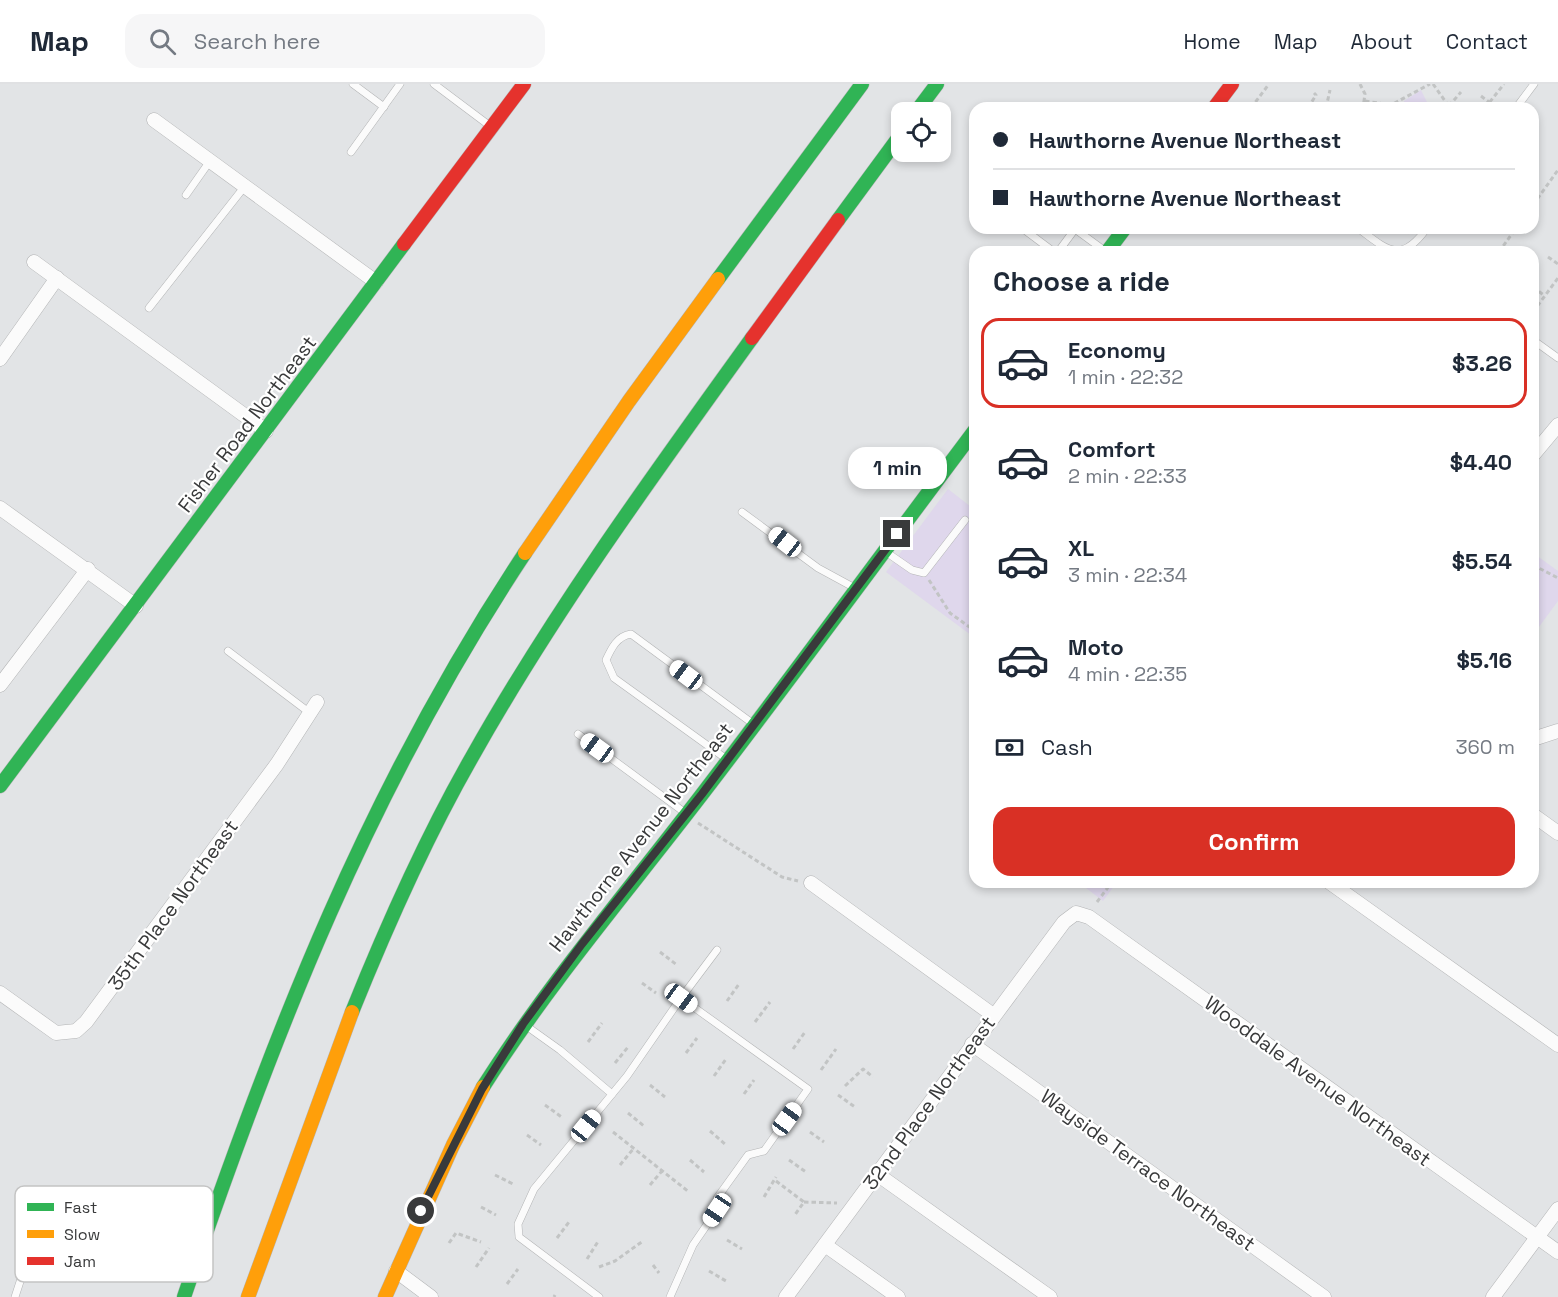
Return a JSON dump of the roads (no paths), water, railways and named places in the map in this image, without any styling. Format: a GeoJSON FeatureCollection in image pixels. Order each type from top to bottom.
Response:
{"type":"FeatureCollection","features":[{"type":"Feature","properties":{"kind":"main road","name":"Fisher Road Northeast"},"geometry":{"type":"LineString","coordinates":[[0,786],[524,84]]}},
{"type":"Feature","properties":{"kind":"main road"},"geometry":{"type":"LineString","coordinates":[[213,1217],[286,1014],[353,859],[417,732],[488,612],[568,491],[862,84]]}},
{"type":"Feature","properties":{"kind":"main road"},"geometry":{"type":"LineString","coordinates":[[924,102],[937,84]]}},
{"type":"Feature","properties":{"kind":"main road"},"geometry":{"type":"LineString","coordinates":[[1217,102],[1226,86]]}},
{"type":"Feature","properties":{"kind":"main road"},"geometry":{"type":"LineString","coordinates":[[248,1297],[340,1041],[401,900],[450,798],[504,702],[596,560],[670,452],[891,148]]}},
{"type":"Feature","properties":{"kind":"main road","name":"Hawthorne Avenue Northeast"},"geometry":{"type":"LineString","coordinates":[[385,1297],[431,1190],[466,1118],[523,1024],[582,944],[728,760],[969,438]]}},
{"type":"Feature","properties":{"kind":"main road"},"geometry":{"type":"LineString","coordinates":[[261,1297],[294,1165]]}},
{"type":"Feature","properties":{"kind":"main road"},"geometry":{"type":"LineString","coordinates":[[184,1297],[189,1282]]}},
{"type":"Feature","properties":{"kind":"street"},"geometry":{"type":"LineString","coordinates":[[153,120],[376,282]]}},
{"type":"Feature","properties":{"kind":"street"},"geometry":{"type":"LineString","coordinates":[[34,262],[266,431]]}},
{"type":"Feature","properties":{"kind":"street"},"geometry":{"type":"LineString","coordinates":[[0,359],[57,278]]}},
{"type":"Feature","properties":{"kind":"street"},"geometry":{"type":"LineString","coordinates":[[1539,448],[1557,428]]}},
{"type":"Feature","properties":{"kind":"street"},"geometry":{"type":"LineString","coordinates":[[0,508],[88,569],[136,606]]}},
{"type":"Feature","properties":{"kind":"street"},"geometry":{"type":"LineString","coordinates":[[0,685],[88,569]]}},
{"type":"Feature","properties":{"kind":"street","name":"35th Place Northeast"},"geometry":{"type":"LineString","coordinates":[[0,993],[56,1033],[76,1031],[86,1022],[277,764],[314,708]]}},
{"type":"Feature","properties":{"kind":"street"},"geometry":{"type":"LineString","coordinates":[[1539,737],[1558,731]]}},
{"type":"Feature","properties":{"kind":"street"},"geometry":{"type":"LineString","coordinates":[[1539,819],[1558,833]]}},
{"type":"Feature","properties":{"kind":"street"},"geometry":{"type":"LineString","coordinates":[[812,883],[993,1015]]}},
{"type":"Feature","properties":{"kind":"street"},"geometry":{"type":"LineString","coordinates":[[1337,888],[1558,1045]]}},
{"type":"Feature","properties":{"kind":"street","name":"32nd Place Northeast"},"geometry":{"type":"LineString","coordinates":[[786,1297],[993,1015],[1064,922],[1076,913]]}},
{"type":"Feature","properties":{"kind":"street","name":"Wooddale Avenue Northeast"},"geometry":{"type":"LineString","coordinates":[[1076,913],[1089,917],[1558,1252]]}},
{"type":"Feature","properties":{"kind":"street","name":"Wayside Terrace Northeast"},"geometry":{"type":"LineString","coordinates":[[972,1044],[1324,1297]]}},
{"type":"Feature","properties":{"kind":"street"},"geometry":{"type":"LineString","coordinates":[[877,1174],[1050,1297]]}},
{"type":"Feature","properties":{"kind":"street"},"geometry":{"type":"LineString","coordinates":[[1493,1297],[1558,1209]]}},
{"type":"Feature","properties":{"kind":"street"},"geometry":{"type":"LineString","coordinates":[[825,1245],[898,1297]]}},
{"type":"Feature","properties":{"kind":"street"},"geometry":{"type":"LineString","coordinates":[[396,1271],[431,1297]]}},
{"type":"Feature","properties":{"kind":"lane"},"geometry":{"type":"LineString","coordinates":[[353,84],[384,107]]}},
{"type":"Feature","properties":{"kind":"lane"},"geometry":{"type":"LineString","coordinates":[[351,152],[400,84]]}},
{"type":"Feature","properties":{"kind":"lane"},"geometry":{"type":"LineString","coordinates":[[434,84],[492,127]]}},
{"type":"Feature","properties":{"kind":"lane"},"geometry":{"type":"LineString","coordinates":[[1520,102],[1534,84]]}},
{"type":"Feature","properties":{"kind":"lane"},"geometry":{"type":"LineString","coordinates":[[186,195],[210,161]]}},
{"type":"Feature","properties":{"kind":"lane"},"geometry":{"type":"LineString","coordinates":[[149,308],[244,186]]}},
{"type":"Feature","properties":{"kind":"lane"},"geometry":{"type":"LineString","coordinates":[[1030,234],[1048,246]]}},
{"type":"Feature","properties":{"kind":"lane"},"geometry":{"type":"LineString","coordinates":[[1061,246],[1071,234]]}},
{"type":"Feature","properties":{"kind":"lane"},"geometry":{"type":"LineString","coordinates":[[1082,234],[1099,246]]}},
{"type":"Feature","properties":{"kind":"lane"},"geometry":{"type":"LineString","coordinates":[[1366,234],[1383,246]]}},
{"type":"Feature","properties":{"kind":"lane"},"geometry":{"type":"LineString","coordinates":[[1412,246],[1422,234]]}},
{"type":"Feature","properties":{"kind":"lane"},"geometry":{"type":"LineString","coordinates":[[1539,344],[1558,358]]}},
{"type":"Feature","properties":{"kind":"lane"},"geometry":{"type":"LineString","coordinates":[[742,512],[818,568],[856,588]]}},
{"type":"Feature","properties":{"kind":"lane"},"geometry":{"type":"LineString","coordinates":[[884,550],[912,570],[924,573],[965,520]]}},
{"type":"Feature","properties":{"kind":"lane"},"geometry":{"type":"LineString","coordinates":[[728,760],[614,678],[606,660],[612,646],[624,635],[631,633],[754,725]]}},
{"type":"Feature","properties":{"kind":"lane"},"geometry":{"type":"LineString","coordinates":[[228,651],[314,708]]}},
{"type":"Feature","properties":{"kind":"lane"},"geometry":{"type":"LineString","coordinates":[[578,734],[686,813]]}},
{"type":"Feature","properties":{"kind":"lane"},"geometry":{"type":"LineString","coordinates":[[599,1297],[519,1237],[518,1224],[534,1189],[612,1094],[717,950]]}},
{"type":"Feature","properties":{"kind":"lane"},"geometry":{"type":"LineString","coordinates":[[670,1297],[693,1245],[717,1210],[717,1198],[748,1155],[764,1151],[808,1089],[681,998]]}},
{"type":"Feature","properties":{"kind":"lane"},"geometry":{"type":"LineString","coordinates":[[523,1024],[560,1050],[612,1094]]}},
{"type":"Feature","properties":{"kind":"lane"},"geometry":{"type":"LineString","coordinates":[[15,1297],[20,1282]]}}]}
